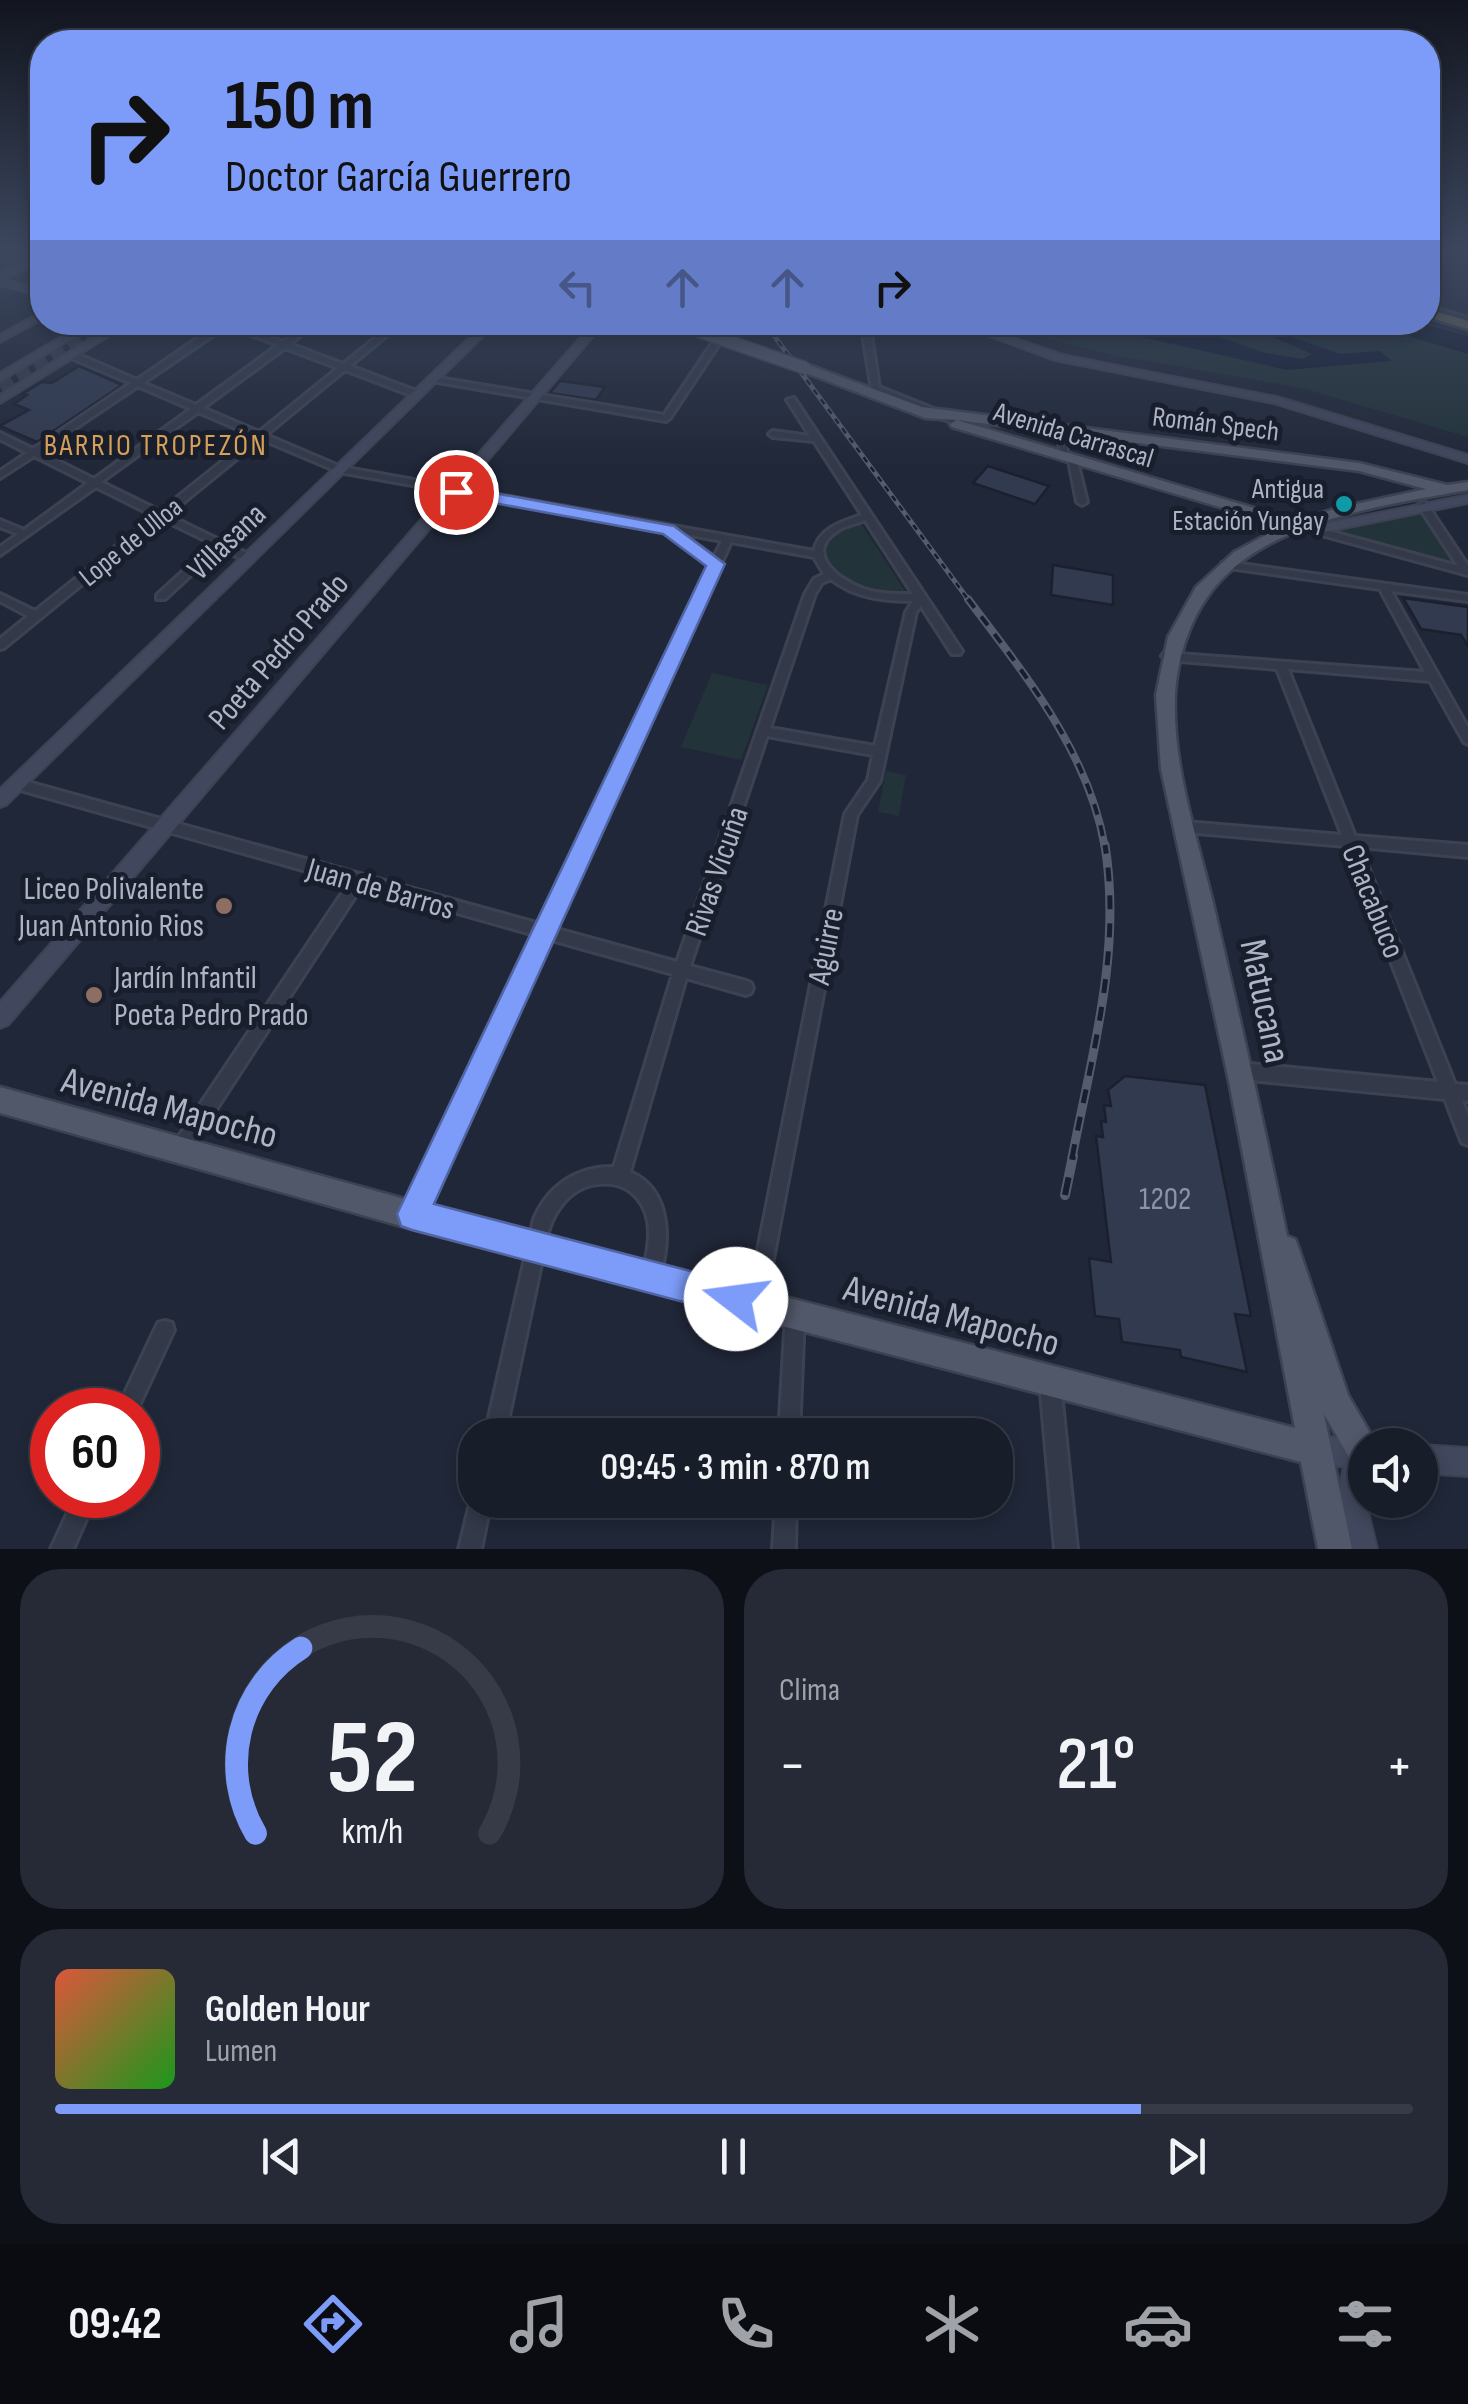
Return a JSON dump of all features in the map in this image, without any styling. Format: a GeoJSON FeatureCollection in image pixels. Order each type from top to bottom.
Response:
{"type":"FeatureCollection","features":[{"type":"Feature","properties":{"kind":"main road","name":"Avenida Carrascal"},"geometry":{"type":"LineString","coordinates":[[708,335],[919,410],[961,419],[986,434],[1305,527]]}},
{"type":"Feature","properties":{"kind":"main road","name":"Román Spech"},"geometry":{"type":"LineString","coordinates":[[961,419],[1359,467],[1446,489]]}},
{"type":"Feature","properties":{"kind":"main road"},"geometry":{"type":"LineString","coordinates":[[1305,527],[1468,486]]}},
{"type":"Feature","properties":{"kind":"main road","name":"Matucana"},"geometry":{"type":"LineString","coordinates":[[1305,527],[1226,565],[1192,604],[1168,656],[1166,736],[1270,1215],[1335,1549]]}},
{"type":"Feature","properties":{"kind":"main road","name":"Avenida Mapocho"},"geometry":{"type":"LineString","coordinates":[[0,1100],[412,1214],[1314,1449]]}},
{"type":"Feature","properties":{"kind":"main road"},"geometry":{"type":"LineString","coordinates":[[1270,1215],[1302,1290],[1335,1403],[1349,1428]]}},
{"type":"Feature","properties":{"kind":"street"},"geometry":{"type":"LineString","coordinates":[[0,339],[29,323]]}},
{"type":"Feature","properties":{"kind":"street"},"geometry":{"type":"LineString","coordinates":[[0,378],[73,335]]}},
{"type":"Feature","properties":{"kind":"street"},"geometry":{"type":"LineString","coordinates":[[0,400],[106,335]]}},
{"type":"Feature","properties":{"kind":"street"},"geometry":{"type":"LineString","coordinates":[[0,475],[208,335]]}},
{"type":"Feature","properties":{"kind":"street"},"geometry":{"type":"LineString","coordinates":[[258,335],[416,394]]}},
{"type":"Feature","properties":{"kind":"street"},"geometry":{"type":"LineString","coordinates":[[0,552],[297,335]]}},
{"type":"Feature","properties":{"kind":"street","name":"Lope de Ulloa"},"geometry":{"type":"LineString","coordinates":[[0,646],[384,335]]}},
{"type":"Feature","properties":{"kind":"street","name":"Villasana"},"geometry":{"type":"LineString","coordinates":[[0,800],[478,335]]}},
{"type":"Feature","properties":{"kind":"street","name":"Poeta Pedro Prado"},"geometry":{"type":"LineString","coordinates":[[0,1018],[589,335]]}},
{"type":"Feature","properties":{"kind":"street"},"geometry":{"type":"LineString","coordinates":[[432,379],[666,418],[721,335]]}},
{"type":"Feature","properties":{"kind":"street"},"geometry":{"type":"LineString","coordinates":[[866,335],[872,386],[961,419]]}},
{"type":"Feature","properties":{"kind":"street"},"geometry":{"type":"LineString","coordinates":[[994,335],[1059,358],[1276,400],[1468,460]]}},
{"type":"Feature","properties":{"kind":"street"},"geometry":{"type":"LineString","coordinates":[[1019,335],[1092,358],[1282,393],[1468,450]]}},
{"type":"Feature","properties":{"kind":"street"},"geometry":{"type":"LineString","coordinates":[[74,356],[339,469],[819,556]]}},
{"type":"Feature","properties":{"kind":"street"},"geometry":{"type":"LineString","coordinates":[[0,359],[49,372]]}},
{"type":"Feature","properties":{"kind":"street"},"geometry":{"type":"LineString","coordinates":[[791,400],[956,651]]}},
{"type":"Feature","properties":{"kind":"street"},"geometry":{"type":"LineString","coordinates":[[1060,428],[1082,502]]}},
{"type":"Feature","properties":{"kind":"street"},"geometry":{"type":"LineString","coordinates":[[774,434],[817,440]]}},
{"type":"Feature","properties":{"kind":"street"},"geometry":{"type":"LineString","coordinates":[[0,436],[248,558]]}},
{"type":"Feature","properties":{"kind":"street"},"geometry":{"type":"LineString","coordinates":[[1305,527],[1468,499]]}},
{"type":"Feature","properties":{"kind":"street"},"geometry":{"type":"LineString","coordinates":[[1423,505],[1467,573]]}},
{"type":"Feature","properties":{"kind":"street"},"geometry":{"type":"LineString","coordinates":[[867,516],[832,530],[822,540],[819,556],[829,576],[869,597],[920,597]]}},
{"type":"Feature","properties":{"kind":"street"},"geometry":{"type":"LineString","coordinates":[[0,523],[24,534]]}},
{"type":"Feature","properties":{"kind":"street","name":"Avenida Carrascal"},"geometry":{"type":"LineString","coordinates":[[1305,527],[1467,573]]}},
{"type":"Feature","properties":{"kind":"street"},"geometry":{"type":"LineString","coordinates":[[668,530],[716,564]]}},
{"type":"Feature","properties":{"kind":"street"},"geometry":{"type":"LineString","coordinates":[[412,1214],[728,540]]}},
{"type":"Feature","properties":{"kind":"street"},"geometry":{"type":"LineString","coordinates":[[161,598],[219,544]]}},
{"type":"Feature","properties":{"kind":"street"},"geometry":{"type":"LineString","coordinates":[[1226,565],[1468,598]]}},
{"type":"Feature","properties":{"kind":"street","name":"Rivas Vicuña"},"geometry":{"type":"LineString","coordinates":[[620,1176],[681,971],[812,588],[829,576]]}},
{"type":"Feature","properties":{"kind":"street"},"geometry":{"type":"LineString","coordinates":[[1384,586],[1463,722],[1468,740]]}},
{"type":"Feature","properties":{"kind":"street"},"geometry":{"type":"LineString","coordinates":[[0,597],[36,616]]}},
{"type":"Feature","properties":{"kind":"street","name":"Aguirre"},"geometry":{"type":"LineString","coordinates":[[756,1305],[849,820],[874,780],[911,612],[920,597]]}},
{"type":"Feature","properties":{"kind":"street"},"geometry":{"type":"LineString","coordinates":[[1168,656],[1434,677]]}},
{"type":"Feature","properties":{"kind":"street","name":"Chacabuco"},"geometry":{"type":"LineString","coordinates":[[1282,665],[1468,1137]]}},
{"type":"Feature","properties":{"kind":"street"},"geometry":{"type":"LineString","coordinates":[[764,731],[881,752]]}},
{"type":"Feature","properties":{"kind":"street","name":"Juan de Barros"},"geometry":{"type":"LineString","coordinates":[[17,784],[746,988]]}},
{"type":"Feature","properties":{"kind":"street"},"geometry":{"type":"LineString","coordinates":[[1185,828],[1468,852]]}},
{"type":"Feature","properties":{"kind":"street"},"geometry":{"type":"LineString","coordinates":[[179,1151],[357,882]]}},
{"type":"Feature","properties":{"kind":"street"},"geometry":{"type":"LineString","coordinates":[[1240,1071],[1468,1093]]}},
{"type":"Feature","properties":{"kind":"street"},"geometry":{"type":"LineString","coordinates":[[499,1418],[546,1211],[566,1188],[590,1176],[620,1176],[641,1189],[654,1210],[658,1242],[652,1276]]}},
{"type":"Feature","properties":{"kind":"street"},"geometry":{"type":"LineString","coordinates":[[790,1418],[795,1315]]}},
{"type":"Feature","properties":{"kind":"street"},"geometry":{"type":"LineString","coordinates":[[137,1388],[165,1330]]}},
{"type":"Feature","properties":{"kind":"street"},"geometry":{"type":"LineString","coordinates":[[1050,1382],[1066,1549]]}},
{"type":"Feature","properties":{"kind":"street","name":"Avenida Mapocho"},"geometry":{"type":"LineString","coordinates":[[1314,1449],[1348,1453]]}},
{"type":"Feature","properties":{"kind":"street"},"geometry":{"type":"LineString","coordinates":[[1438,1460],[1468,1462]]}},
{"type":"Feature","properties":{"kind":"street"},"geometry":{"type":"LineString","coordinates":[[62,1549],[77,1518]]}},
{"type":"Feature","properties":{"kind":"street"},"geometry":{"type":"LineString","coordinates":[[470,1549],[477,1518]]}},
{"type":"Feature","properties":{"kind":"street"},"geometry":{"type":"LineString","coordinates":[[784,1549],[785,1518]]}},
{"type":"Feature","properties":{"kind":"street"},"geometry":{"type":"LineString","coordinates":[[1356,1518],[1362,1549]]}},
{"type":"Feature","properties":{"kind":"shaded area"},"geometry":{"type":"Polygon","coordinates":[[[1440,327],[1468,335],[1468,437],[1302,388],[1112,355],[1033,335],[1440,335],[1440,327]]]}},
{"type":"Feature","properties":{"kind":"shaded area"},"geometry":{"type":"Polygon","coordinates":[[[997,335],[1089,360],[1291,398],[1468,453],[1468,458],[1313,409],[1091,365],[997,335]]]}},
{"type":"Feature","properties":{"kind":"shaded area"},"geometry":{"type":"Polygon","coordinates":[[[1420,511],[1454,564],[1331,531],[1420,511]]]}},
{"type":"Feature","properties":{"kind":"shaded area"},"geometry":{"type":"Polygon","coordinates":[[[860,522],[905,592],[880,593],[859,588],[823,559],[834,534],[860,522]]]}},
{"type":"Feature","properties":{"kind":"shaded area"},"geometry":{"type":"Polygon","coordinates":[[[712,673],[768,685],[741,760],[681,747],[712,673]]]}},
{"type":"Feature","properties":{"kind":"shaded area"},"geometry":{"type":"Polygon","coordinates":[[[886,771],[906,775],[899,816],[878,812],[886,771]]]}},
{"type":"Feature","properties":{"kind":"water"},"geometry":{"type":"Polygon","coordinates":[[[1440,328],[1468,336],[1468,354],[1404,335],[1440,335],[1440,328]]]}},
{"type":"Feature","properties":{"kind":"water"},"geometry":{"type":"Polygon","coordinates":[[[1133,335],[1213,335],[1265,353],[1303,359],[1312,354],[1268,335],[1285,335],[1340,354],[1380,351],[1392,361],[1287,370],[1133,335]]]}},
{"type":"Feature","properties":{"kind":"building"},"geometry":{"type":"Polygon","coordinates":[[[79,366],[122,385],[37,442],[0,426],[29,410],[14,404],[27,395],[22,394],[42,382],[52,383],[79,366]]]}},
{"type":"Feature","properties":{"kind":"building"},"geometry":{"type":"Polygon","coordinates":[[[560,381],[605,387],[596,400],[550,393],[560,381]]]}},
{"type":"Feature","properties":{"kind":"building"},"geometry":{"type":"Polygon","coordinates":[[[988,466],[1049,486],[1035,504],[973,483],[988,466]]]}},
{"type":"Feature","properties":{"kind":"building"},"geometry":{"type":"Polygon","coordinates":[[[1053,565],[1113,575],[1113,605],[1051,595],[1053,565]]]}},
{"type":"Feature","properties":{"kind":"building"},"geometry":{"type":"Polygon","coordinates":[[[1403,598],[1468,607],[1468,646],[1461,635],[1421,629],[1403,598]]]}},
{"type":"Feature","properties":{"kind":"building"},"geometry":{"type":"Polygon","coordinates":[[[1125,1076],[1205,1085],[1251,1316],[1235,1314],[1247,1372],[1181,1357],[1180,1350],[1122,1342],[1119,1319],[1095,1316],[1089,1258],[1111,1262],[1096,1136],[1103,1137],[1104,1105],[1111,1106],[1108,1090],[1125,1076]]]}},
{"type":"Feature","properties":{"kind":"tunnel"},"geometry":{"type":"LineString","coordinates":[[0,387],[87,335]]}},
{"type":"Feature","properties":{"kind":"railway"},"geometry":{"type":"LineString","coordinates":[[774,335],[970,602]]}},
{"type":"Feature","properties":{"kind":"railway"},"geometry":{"type":"LineString","coordinates":[[968,599],[1032,686],[1070,747],[1097,813],[1105,848]]}},
{"type":"Feature","properties":{"kind":"railway"},"geometry":{"type":"LineString","coordinates":[[1072,1158],[1107,964],[1110,924],[1105,845]]}},
{"type":"Feature","properties":{"kind":"railway"},"geometry":{"type":"LineString","coordinates":[[1065,1195],[1073,1156]]}},
{"type":"Feature","properties":{"kind":"place","name":"Antigua Estación Yungay"},"geometry":{"type":"Point","coordinates":[1344,504]}},
{"type":"Feature","properties":{"kind":"place","name":"Liceo Polivalente Juan Antonio Rios"},"geometry":{"type":"Point","coordinates":[224,906]}},
{"type":"Feature","properties":{"kind":"place","name":"Jardín Infantil Poeta Pedro Prado"},"geometry":{"type":"Point","coordinates":[94,995]}},
{"type":"Feature","properties":{"kind":"district","name":"BARRIO TROPEZÓN"},"geometry":{"type":"Point","coordinates":[156,445]}},
{"type":"Feature","properties":{"kind":"route"},"geometry":{"type":"LineString","coordinates":[[456,492],[668,530],[716,564],[412,1214],[736,1299]]}}]}
